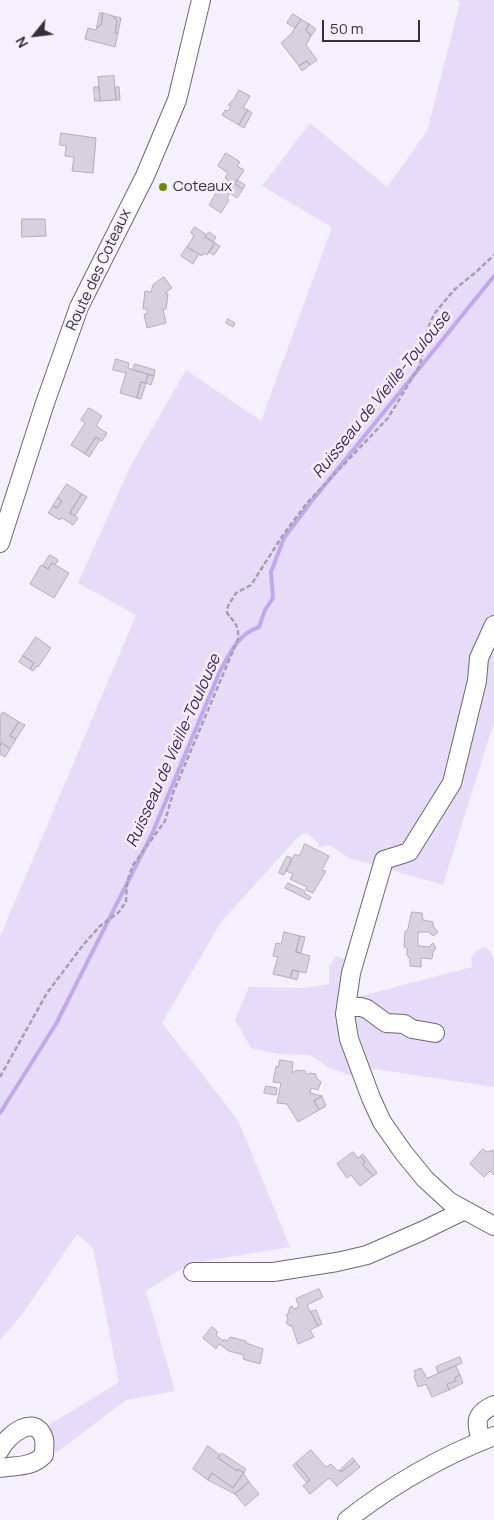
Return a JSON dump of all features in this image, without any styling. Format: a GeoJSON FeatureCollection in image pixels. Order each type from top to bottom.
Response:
{"type":"FeatureCollection","features":[{"type":"Feature","properties":{"kind":"street","name":"Route des Coteaux"},"geometry":{"type":"LineString","coordinates":[[0,543],[53,378],[76,314],[145,176],[177,100],[201,0]]}},
{"type":"Feature","properties":{"kind":"street"},"geometry":{"type":"LineString","coordinates":[[494,625],[479,658],[477,681],[452,783],[409,852],[384,860],[351,973],[345,1014],[350,1039],[371,1098],[382,1122],[402,1152],[425,1179],[450,1202],[494,1226]]}},
{"type":"Feature","properties":{"kind":"street"},"geometry":{"type":"LineString","coordinates":[[346,1007],[368,1009],[386,1023],[404,1024],[412,1029],[427,1027]]}},
{"type":"Feature","properties":{"kind":"street"},"geometry":{"type":"LineString","coordinates":[[194,1272],[273,1272],[337,1262],[367,1255],[465,1210]]}},
{"type":"Feature","properties":{"kind":"street"},"geometry":{"type":"LineString","coordinates":[[347,1520],[382,1494],[423,1468],[488,1438],[477,1420],[480,1414],[494,1405]]}},
{"type":"Feature","properties":{"kind":"street"},"geometry":{"type":"LineString","coordinates":[[0,1450],[12,1434],[23,1427],[31,1426],[40,1431],[44,1440],[44,1455],[37,1462],[25,1466],[0,1468]]}},
{"type":"Feature","properties":{"kind":"path"},"geometry":{"type":"LineString","coordinates":[[0,1077],[47,993],[100,926],[118,913],[126,902],[127,882],[133,865],[165,820],[173,793],[238,639],[239,628],[234,619],[227,613],[232,599],[236,593],[251,585],[283,535],[307,504],[388,418],[420,365],[427,331],[434,314],[454,290],[494,255]]}},
{"type":"Feature","properties":{"kind":"shaded area"},"geometry":{"type":"Polygon","coordinates":[[[456,0],[494,0],[494,722],[443,885],[349,858],[330,845],[319,847],[318,843],[307,833],[299,836],[221,922],[162,1023],[238,1120],[290,1247],[191,1263],[146,1291],[175,1391],[126,1400],[56,1453],[44,1428],[119,1382],[93,1248],[77,1234],[21,1316],[0,1340],[0,937],[136,615],[78,583],[131,465],[186,370],[261,421],[332,227],[262,186],[310,123],[387,187],[427,131],[460,2],[456,0]]]}},
{"type":"Feature","properties":{"kind":"shaded area"},"geometry":{"type":"Polygon","coordinates":[[[485,947],[491,952],[494,962],[494,1087],[354,1065],[355,1077],[329,1068],[310,1055],[278,1054],[251,1048],[235,1020],[249,987],[304,988],[329,984],[329,967],[336,956],[348,960],[343,996],[361,996],[472,967],[471,958],[476,951],[485,947]]]}},
{"type":"Feature","properties":{"kind":"building"},"geometry":{"type":"Polygon","coordinates":[[[100,13],[103,13],[101,25],[97,27],[100,13]]]}},
{"type":"Feature","properties":{"kind":"building"},"geometry":{"type":"Polygon","coordinates":[[[103,13],[113,16],[117,21],[115,33],[118,33],[115,47],[85,39],[88,28],[96,30],[101,25],[103,13]]]}},
{"type":"Feature","properties":{"kind":"building"},"geometry":{"type":"Polygon","coordinates":[[[293,14],[301,19],[295,28],[287,23],[293,14]]]}},
{"type":"Feature","properties":{"kind":"building"},"geometry":{"type":"Polygon","coordinates":[[[113,16],[121,18],[118,33],[115,33],[117,21],[113,16]]]}},
{"type":"Feature","properties":{"kind":"building"},"geometry":{"type":"Polygon","coordinates":[[[301,19],[309,24],[306,30],[311,36],[306,45],[317,60],[310,65],[307,61],[299,66],[281,43],[291,34],[301,19]]]}},
{"type":"Feature","properties":{"kind":"building"},"geometry":{"type":"Polygon","coordinates":[[[309,24],[316,29],[311,36],[306,30],[309,24]]]}},
{"type":"Feature","properties":{"kind":"building"},"geometry":{"type":"Polygon","coordinates":[[[307,61],[310,65],[302,71],[299,66],[307,61]]]}},
{"type":"Feature","properties":{"kind":"building"},"geometry":{"type":"Polygon","coordinates":[[[114,76],[116,100],[100,101],[98,77],[114,76]]]}},
{"type":"Feature","properties":{"kind":"building"},"geometry":{"type":"Polygon","coordinates":[[[94,87],[99,87],[100,101],[95,101],[94,87]]]}},
{"type":"Feature","properties":{"kind":"building"},"geometry":{"type":"Polygon","coordinates":[[[119,87],[120,100],[116,100],[115,88],[119,87]]]}},
{"type":"Feature","properties":{"kind":"building"},"geometry":{"type":"Polygon","coordinates":[[[239,90],[250,96],[243,108],[248,110],[239,125],[222,115],[225,110],[228,111],[231,106],[228,105],[239,90]]]}},
{"type":"Feature","properties":{"kind":"building"},"geometry":{"type":"Polygon","coordinates":[[[248,110],[252,113],[244,128],[239,125],[248,110]]]}},
{"type":"Feature","properties":{"kind":"building"},"geometry":{"type":"Polygon","coordinates":[[[61,133],[96,138],[93,173],[72,171],[74,157],[65,156],[66,146],[60,145],[61,133]]]}},
{"type":"Feature","properties":{"kind":"building"},"geometry":{"type":"Polygon","coordinates":[[[226,153],[240,162],[237,166],[244,170],[235,184],[243,189],[237,198],[230,193],[227,198],[229,200],[221,213],[209,205],[220,186],[224,188],[228,180],[225,178],[228,173],[218,166],[226,153]]]}},
{"type":"Feature","properties":{"kind":"building"},"geometry":{"type":"Polygon","coordinates":[[[237,180],[245,185],[243,189],[235,184],[237,180]]]}},
{"type":"Feature","properties":{"kind":"building"},"geometry":{"type":"Polygon","coordinates":[[[22,219],[45,219],[46,236],[22,237],[22,219]]]}},
{"type":"Feature","properties":{"kind":"building"},"geometry":{"type":"Polygon","coordinates":[[[195,227],[207,235],[205,237],[215,243],[207,255],[204,253],[202,256],[187,247],[194,236],[191,233],[195,227]]]}},
{"type":"Feature","properties":{"kind":"building"},"geometry":{"type":"Polygon","coordinates":[[[209,232],[216,237],[213,242],[205,237],[209,232]]]}},
{"type":"Feature","properties":{"kind":"building"},"geometry":{"type":"Polygon","coordinates":[[[215,243],[220,246],[214,255],[209,252],[215,243]]]}},
{"type":"Feature","properties":{"kind":"building"},"geometry":{"type":"Polygon","coordinates":[[[187,247],[199,254],[193,264],[181,256],[187,247]]]}},
{"type":"Feature","properties":{"kind":"building"},"geometry":{"type":"Polygon","coordinates":[[[164,277],[172,288],[165,293],[168,294],[166,309],[163,309],[166,323],[147,328],[144,314],[147,314],[147,309],[143,309],[145,291],[151,292],[153,285],[164,277]]]}},
{"type":"Feature","properties":{"kind":"building"},"geometry":{"type":"Polygon","coordinates":[[[228,319],[235,323],[233,327],[226,323],[228,319]]]}},
{"type":"Feature","properties":{"kind":"building"},"geometry":{"type":"Polygon","coordinates":[[[116,359],[129,363],[128,368],[148,374],[146,383],[141,382],[137,398],[120,393],[126,373],[113,370],[116,359]]]}},
{"type":"Feature","properties":{"kind":"building"},"geometry":{"type":"Polygon","coordinates":[[[135,364],[155,370],[154,376],[133,370],[135,364]]]}},
{"type":"Feature","properties":{"kind":"building"},"geometry":{"type":"Polygon","coordinates":[[[148,374],[154,376],[151,385],[146,383],[148,374]]]}},
{"type":"Feature","properties":{"kind":"building"},"geometry":{"type":"Polygon","coordinates":[[[141,382],[146,383],[141,399],[137,398],[141,382]]]}},
{"type":"Feature","properties":{"kind":"building"},"geometry":{"type":"Polygon","coordinates":[[[89,408],[102,416],[96,426],[107,433],[102,441],[96,437],[85,454],[71,445],[85,423],[81,420],[89,408]]]}},
{"type":"Feature","properties":{"kind":"building"},"geometry":{"type":"Polygon","coordinates":[[[96,437],[100,440],[89,457],[85,454],[96,437]]]}},
{"type":"Feature","properties":{"kind":"building"},"geometry":{"type":"Polygon","coordinates":[[[67,484],[82,494],[70,513],[78,518],[73,525],[62,518],[60,520],[48,513],[53,506],[57,508],[62,501],[58,498],[67,484]]]}},
{"type":"Feature","properties":{"kind":"building"},"geometry":{"type":"Polygon","coordinates":[[[82,494],[87,497],[75,516],[70,513],[82,494]]]}},
{"type":"Feature","properties":{"kind":"building"},"geometry":{"type":"Polygon","coordinates":[[[58,498],[62,501],[57,508],[53,506],[58,498]]]}},
{"type":"Feature","properties":{"kind":"building"},"geometry":{"type":"Polygon","coordinates":[[[50,555],[58,560],[55,565],[52,563],[48,569],[43,566],[50,555]]]}},
{"type":"Feature","properties":{"kind":"building"},"geometry":{"type":"Polygon","coordinates":[[[52,563],[69,573],[54,598],[30,584],[41,565],[48,569],[52,563]]]}},
{"type":"Feature","properties":{"kind":"building"},"geometry":{"type":"Polygon","coordinates":[[[36,637],[51,648],[33,671],[30,669],[34,663],[23,656],[36,637]]]}},
{"type":"Feature","properties":{"kind":"building"},"geometry":{"type":"Polygon","coordinates":[[[23,656],[34,663],[30,669],[19,662],[23,656]]]}},
{"type":"Feature","properties":{"kind":"building"},"geometry":{"type":"Polygon","coordinates":[[[3,712],[19,722],[10,736],[16,739],[10,749],[2,743],[0,746],[0,716],[3,712]]]}},
{"type":"Feature","properties":{"kind":"building"},"geometry":{"type":"Polygon","coordinates":[[[19,722],[25,725],[16,739],[10,736],[19,722]]]}},
{"type":"Feature","properties":{"kind":"building"},"geometry":{"type":"Polygon","coordinates":[[[2,743],[10,749],[5,757],[0,754],[2,743]]]}},
{"type":"Feature","properties":{"kind":"building"},"geometry":{"type":"Polygon","coordinates":[[[305,844],[329,856],[322,870],[326,871],[313,893],[306,890],[307,887],[290,879],[293,874],[286,871],[295,854],[299,856],[305,844]]]}},
{"type":"Feature","properties":{"kind":"building"},"geometry":{"type":"Polygon","coordinates":[[[287,856],[292,858],[284,875],[279,873],[287,856]]]}},
{"type":"Feature","properties":{"kind":"building"},"geometry":{"type":"Polygon","coordinates":[[[288,883],[305,891],[304,893],[311,897],[309,900],[285,888],[288,883]]]}},
{"type":"Feature","properties":{"kind":"building"},"geometry":{"type":"Polygon","coordinates":[[[412,912],[422,913],[423,920],[433,922],[433,926],[438,932],[433,936],[429,932],[419,932],[418,934],[418,946],[429,947],[433,943],[436,948],[432,959],[421,958],[421,967],[410,966],[407,948],[404,947],[405,931],[407,931],[412,912]]]}},
{"type":"Feature","properties":{"kind":"building"},"geometry":{"type":"Polygon","coordinates":[[[284,932],[300,936],[296,952],[310,956],[306,973],[293,970],[290,978],[273,974],[278,957],[273,956],[276,943],[281,944],[284,932]]]}},
{"type":"Feature","properties":{"kind":"building"},"geometry":{"type":"Polygon","coordinates":[[[300,936],[305,937],[301,953],[296,952],[300,936]]]}},
{"type":"Feature","properties":{"kind":"building"},"geometry":{"type":"Polygon","coordinates":[[[293,970],[299,972],[297,980],[290,978],[293,970]]]}},
{"type":"Feature","properties":{"kind":"building"},"geometry":{"type":"Polygon","coordinates":[[[280,1060],[293,1062],[292,1073],[297,1070],[304,1070],[308,1075],[310,1073],[316,1074],[316,1077],[321,1082],[318,1090],[311,1088],[310,1093],[322,1096],[314,1101],[319,1110],[298,1122],[287,1104],[277,1103],[281,1083],[273,1082],[276,1066],[278,1067],[280,1060]]]}},
{"type":"Feature","properties":{"kind":"building"},"geometry":{"type":"Polygon","coordinates":[[[266,1086],[277,1088],[276,1095],[264,1093],[266,1086]]]}},
{"type":"Feature","properties":{"kind":"building"},"geometry":{"type":"Polygon","coordinates":[[[322,1096],[326,1106],[319,1110],[314,1101],[322,1096]]]}},
{"type":"Feature","properties":{"kind":"building"},"geometry":{"type":"Polygon","coordinates":[[[483,1149],[487,1152],[494,1150],[494,1175],[490,1171],[484,1177],[470,1164],[483,1149]]]}},
{"type":"Feature","properties":{"kind":"building"},"geometry":{"type":"Polygon","coordinates":[[[353,1152],[358,1158],[361,1156],[365,1162],[362,1164],[373,1176],[360,1186],[351,1175],[347,1178],[337,1164],[353,1152]]]}},
{"type":"Feature","properties":{"kind":"building"},"geometry":{"type":"Polygon","coordinates":[[[363,1154],[377,1173],[373,1176],[362,1164],[365,1162],[361,1156],[363,1154]]]}},
{"type":"Feature","properties":{"kind":"building"},"geometry":{"type":"Polygon","coordinates":[[[319,1289],[323,1297],[307,1305],[318,1326],[310,1330],[314,1337],[298,1344],[292,1326],[286,1323],[288,1319],[286,1315],[290,1307],[292,1306],[293,1309],[299,1307],[296,1299],[319,1289]]]}},
{"type":"Feature","properties":{"kind":"building"},"geometry":{"type":"Polygon","coordinates":[[[316,1310],[322,1324],[318,1326],[311,1312],[316,1310]]]}},
{"type":"Feature","properties":{"kind":"building"},"geometry":{"type":"Polygon","coordinates":[[[212,1327],[218,1332],[216,1335],[223,1341],[224,1339],[227,1341],[230,1337],[246,1341],[246,1343],[263,1349],[260,1364],[243,1359],[244,1355],[229,1351],[219,1344],[216,1349],[203,1338],[212,1327]]]}},
{"type":"Feature","properties":{"kind":"building"},"geometry":{"type":"Polygon","coordinates":[[[460,1357],[462,1363],[438,1373],[436,1367],[460,1357]]]}},
{"type":"Feature","properties":{"kind":"building"},"geometry":{"type":"Polygon","coordinates":[[[456,1366],[460,1375],[455,1378],[456,1381],[447,1384],[449,1390],[432,1397],[426,1384],[418,1387],[414,1371],[421,1368],[427,1378],[456,1366]]]}},
{"type":"Feature","properties":{"kind":"building"},"geometry":{"type":"Polygon","coordinates":[[[460,1375],[463,1383],[449,1390],[447,1384],[456,1381],[455,1378],[460,1375]]]}},
{"type":"Feature","properties":{"kind":"building"},"geometry":{"type":"Polygon","coordinates":[[[208,1446],[220,1455],[218,1458],[237,1471],[238,1469],[244,1473],[233,1488],[212,1473],[208,1480],[193,1469],[208,1446]]]}},
{"type":"Feature","properties":{"kind":"building"},"geometry":{"type":"Polygon","coordinates":[[[311,1450],[326,1467],[331,1464],[341,1472],[355,1461],[360,1467],[337,1486],[329,1478],[310,1494],[303,1486],[310,1480],[296,1463],[311,1450]]]}},
{"type":"Feature","properties":{"kind":"building"},"geometry":{"type":"Polygon","coordinates":[[[222,1453],[246,1469],[244,1473],[238,1469],[237,1471],[218,1458],[222,1453]]]}},
{"type":"Feature","properties":{"kind":"building"},"geometry":{"type":"Polygon","coordinates":[[[353,1458],[355,1461],[341,1472],[340,1470],[353,1458]]]}},
{"type":"Feature","properties":{"kind":"building"},"geometry":{"type":"Polygon","coordinates":[[[296,1463],[310,1480],[307,1483],[293,1466],[296,1463]]]}},
{"type":"Feature","properties":{"kind":"building"},"geometry":{"type":"Polygon","coordinates":[[[212,1473],[233,1488],[243,1473],[249,1482],[235,1494],[208,1480],[212,1473]]]}},
{"type":"Feature","properties":{"kind":"building"},"geometry":{"type":"Polygon","coordinates":[[[249,1482],[259,1494],[245,1506],[235,1494],[249,1482]]]}},
{"type":"Feature","properties":{"kind":"waterway","name":"Ruisseau de Vieille-Toulouse"},"geometry":{"type":"LineString","coordinates":[[0,1113],[56,1024],[152,834],[220,671],[240,639],[245,634],[259,627],[265,610],[273,598],[271,572],[284,538],[494,276]]}},
{"type":"Feature","properties":{"kind":"place","name":"Coteaux"},"geometry":{"type":"Point","coordinates":[163,187]}}]}
